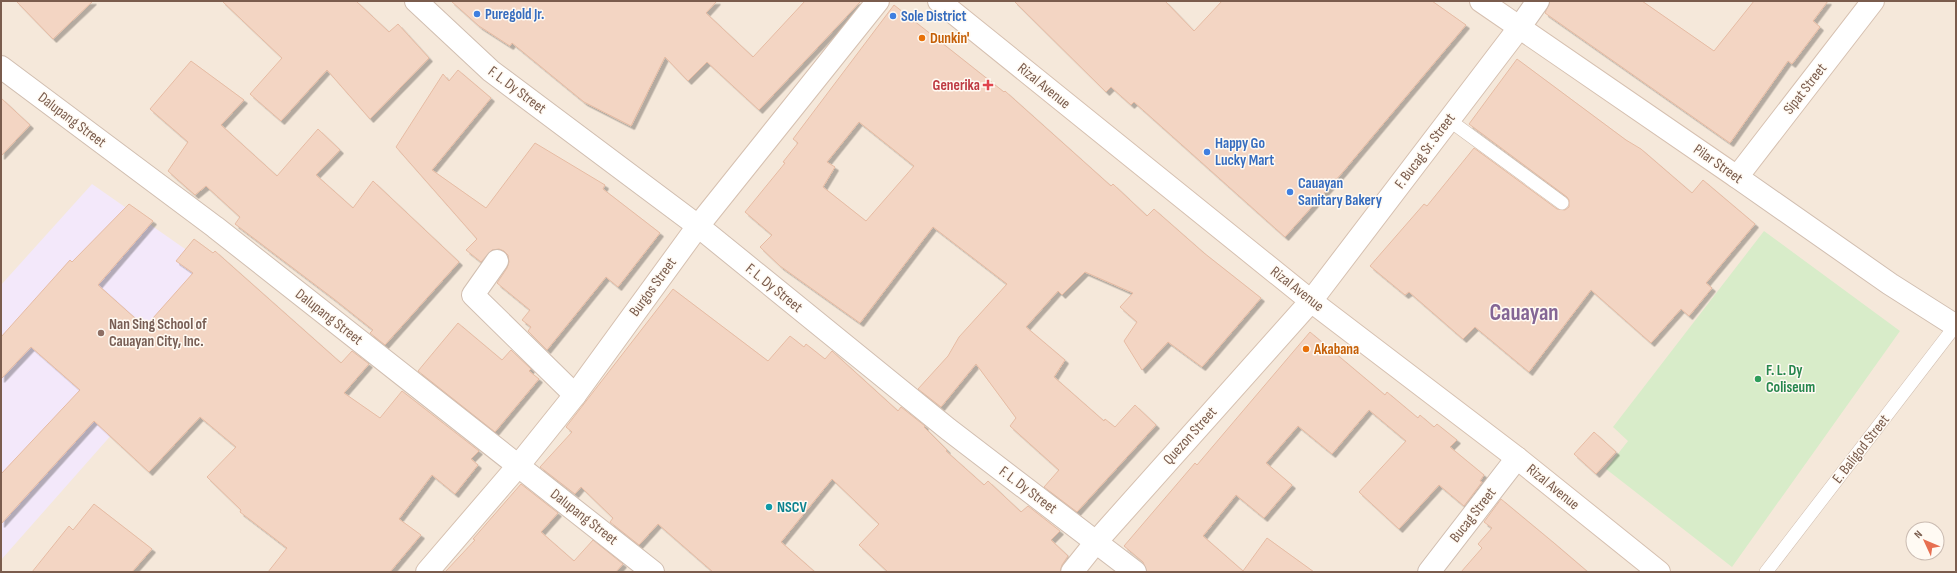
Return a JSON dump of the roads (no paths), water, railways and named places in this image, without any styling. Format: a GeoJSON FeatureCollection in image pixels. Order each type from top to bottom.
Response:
{"type":"FeatureCollection","features":[{"type":"Feature","properties":{"kind":"street","name":"F. L. Dy Street"},"geometry":{"type":"LineString","coordinates":[[416,1],[491,71],[698,226],[948,429],[1135,572]]}},
{"type":"Feature","properties":{"kind":"street","name":"Burgos Street"},"geometry":{"type":"LineString","coordinates":[[427,572],[518,466],[574,394],[698,226],[878,1]]}},
{"type":"Feature","properties":{"kind":"street","name":"Rizal Avenue"},"geometry":{"type":"LineString","coordinates":[[939,1],[1310,301],[1517,458],[1659,572]]}},
{"type":"Feature","properties":{"kind":"street","name":"Pilar Street"},"geometry":{"type":"LineString","coordinates":[[1480,1],[1890,284],[1956,325]]}},
{"type":"Feature","properties":{"kind":"street","name":"F. Bucag Sr. Street"},"geometry":{"type":"LineString","coordinates":[[1310,301],[1519,28],[1538,1]]}},
{"type":"Feature","properties":{"kind":"street","name":"Sipat Street"},"geometry":{"type":"LineString","coordinates":[[1737,177],[1873,1]]}},
{"type":"Feature","properties":{"kind":"street","name":"Dalupang Street"},"geometry":{"type":"LineString","coordinates":[[1,67],[215,227],[653,572]]}},
{"type":"Feature","properties":{"kind":"street"},"geometry":{"type":"LineString","coordinates":[[497,261],[473,295],[574,394]]}},
{"type":"Feature","properties":{"kind":"street","name":"Quezon Street"},"geometry":{"type":"LineString","coordinates":[[1072,572],[1096,542],[1310,301]]}},
{"type":"Feature","properties":{"kind":"street","name":"Bucag Street"},"geometry":{"type":"LineString","coordinates":[[1429,572],[1517,458]]}},
{"type":"Feature","properties":{"kind":"lane"},"geometry":{"type":"LineString","coordinates":[[1449,120],[1562,203]]}},
{"type":"Feature","properties":{"kind":"lane","name":"E. Baligod Street"},"geometry":{"type":"LineString","coordinates":[[1766,572],[1956,325]]}},
{"type":"Feature","properties":{"kind":"place","name":"Puregold Jr."},"geometry":{"type":"Point","coordinates":[477,14]}},
{"type":"Feature","properties":{"kind":"place","name":"Sole District"},"geometry":{"type":"Point","coordinates":[893,16]}},
{"type":"Feature","properties":{"kind":"place","name":"Dunkin'"},"geometry":{"type":"Point","coordinates":[922,38]}},
{"type":"Feature","properties":{"kind":"place","name":"Generika"},"geometry":{"type":"Point","coordinates":[988,85]}},
{"type":"Feature","properties":{"kind":"place","name":"Happy Go Lucky Mart"},"geometry":{"type":"Point","coordinates":[1207,152]}},
{"type":"Feature","properties":{"kind":"place","name":"Cauayan Sanitary Bakery"},"geometry":{"type":"Point","coordinates":[1290,192]}},
{"type":"Feature","properties":{"kind":"place","name":"Nan Sing School of Cauayan City, Inc."},"geometry":{"type":"Point","coordinates":[101,333]}},
{"type":"Feature","properties":{"kind":"place","name":"Akabana"},"geometry":{"type":"Point","coordinates":[1306,349]}},
{"type":"Feature","properties":{"kind":"place","name":"F. L. Dy Coliseum"},"geometry":{"type":"Point","coordinates":[1758,379]}},
{"type":"Feature","properties":{"kind":"place","name":"NSCV"},"geometry":{"type":"Point","coordinates":[769,507]}},
{"type":"Feature","properties":{"kind":"district","name":"Cauayan"},"geometry":{"type":"Point","coordinates":[1524,313]}}]}
